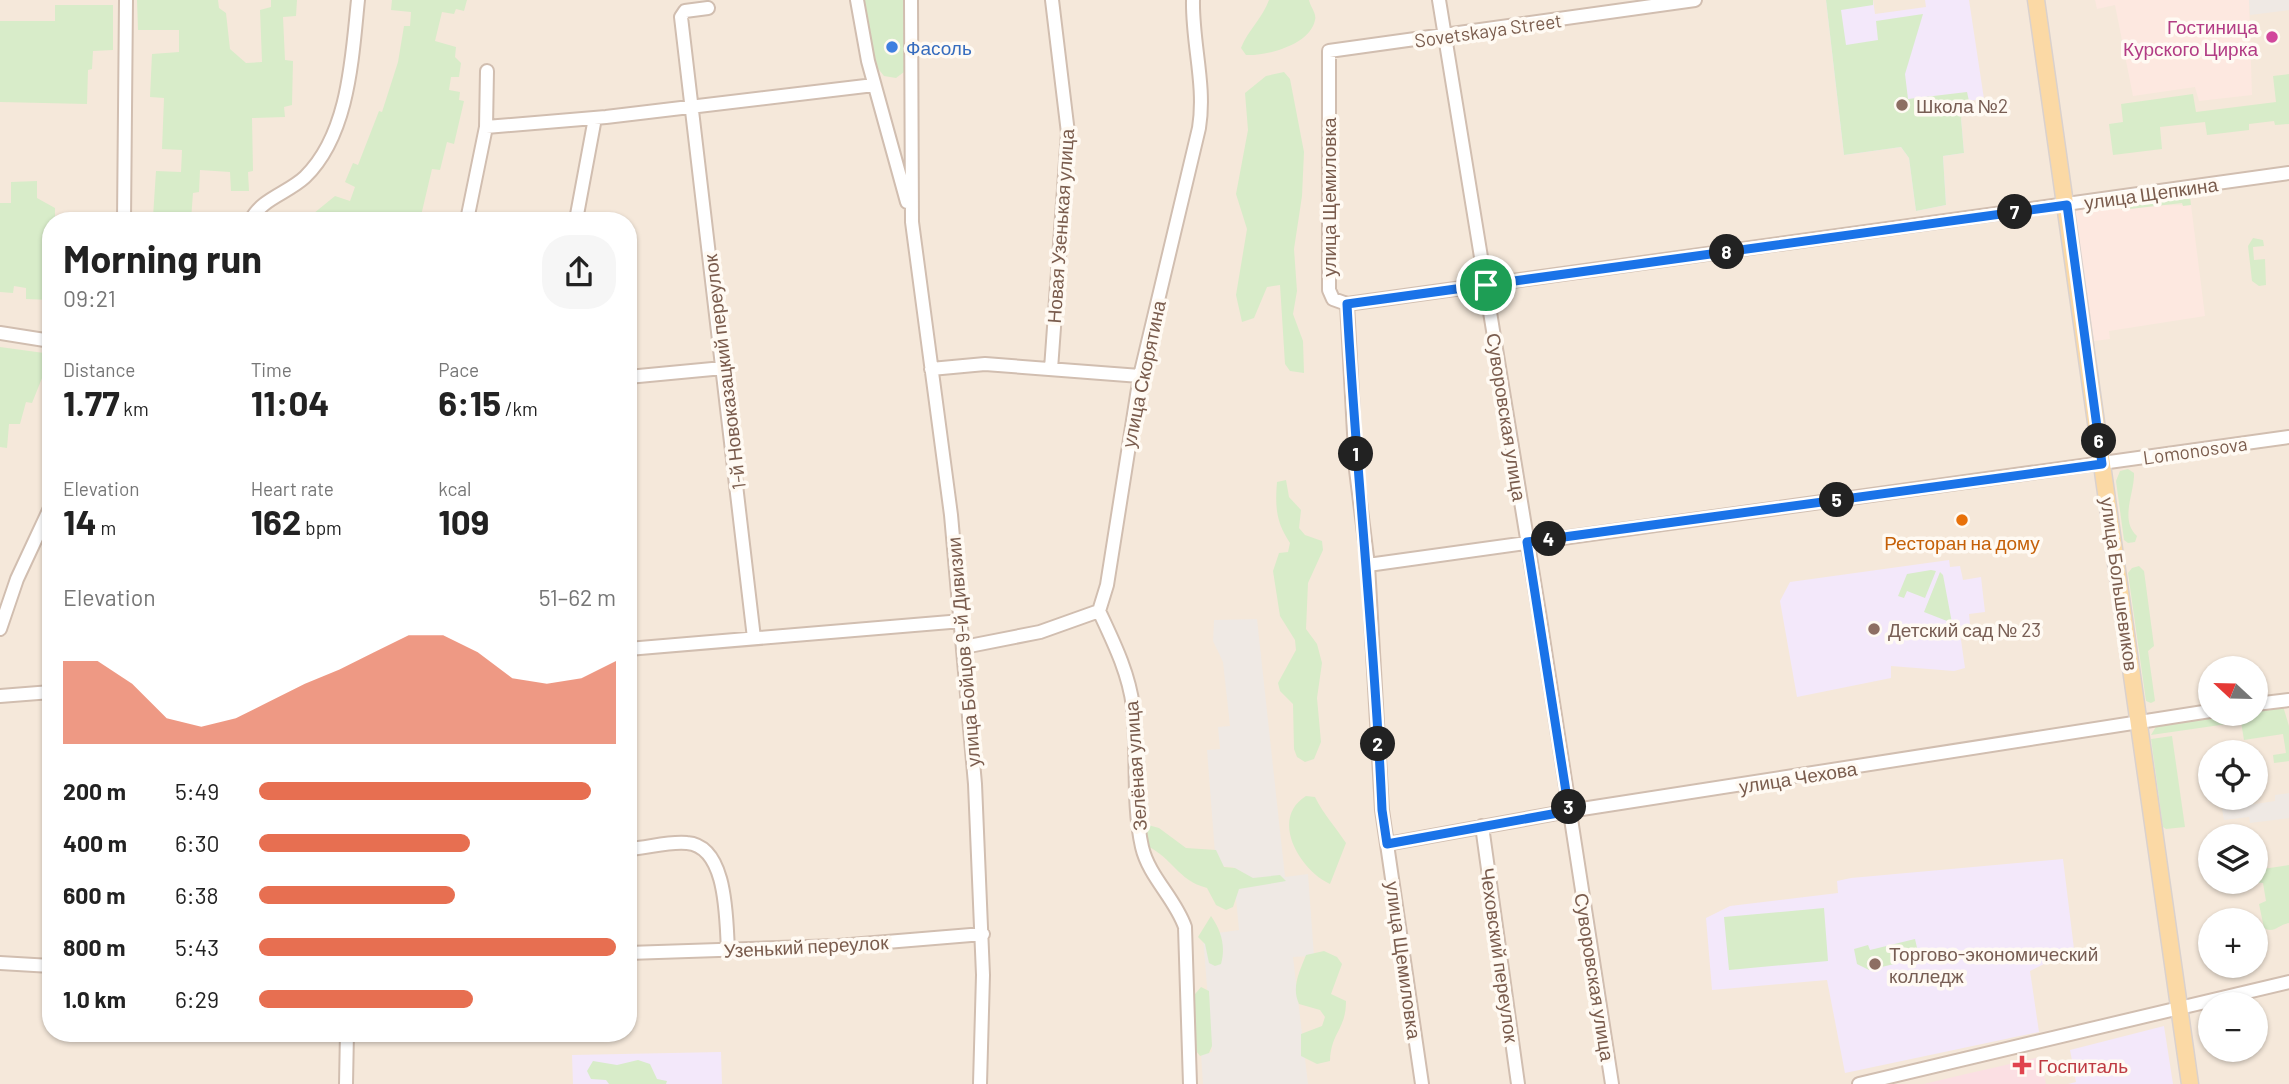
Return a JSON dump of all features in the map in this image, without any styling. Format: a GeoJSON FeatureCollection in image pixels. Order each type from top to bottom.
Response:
{"type":"FeatureCollection","features":[{"type":"Feature","properties":{"kind":"main road","name":"улица Большевиков"},"geometry":{"type":"LineString","coordinates":[[2036,0],[2190,1084]]}},
{"type":"Feature","properties":{"kind":"street"},"geometry":{"type":"LineString","coordinates":[[124,212],[126,0]]}},
{"type":"Feature","properties":{"kind":"street"},"geometry":{"type":"LineString","coordinates":[[257,212],[261,206],[303,179],[327,148],[352,58],[358,0]]}},
{"type":"Feature","properties":{"kind":"street","name":"улица Бойцов 9-й Дивизии"},"geometry":{"type":"LineString","coordinates":[[857,0],[874,85],[912,222]]}},
{"type":"Feature","properties":{"kind":"street","name":"улица Бойцов 9-й Дивизии"},"geometry":{"type":"LineString","coordinates":[[911,0],[912,222],[962,621],[975,784],[983,934],[980,1084]]}},
{"type":"Feature","properties":{"kind":"street","name":"Новая Узенькая улица"},"geometry":{"type":"LineString","coordinates":[[1051,369],[1068,133],[1052,0]]}},
{"type":"Feature","properties":{"kind":"street","name":"улица Скорятина"},"geometry":{"type":"LineString","coordinates":[[1099,611],[1107,585],[1140,376],[1202,111],[1193,0]]}},
{"type":"Feature","properties":{"kind":"street","name":"Суворовская улица"},"geometry":{"type":"LineString","coordinates":[[1438,0],[1486,285],[1612,1084]]}},
{"type":"Feature","properties":{"kind":"street","name":"Sovetskaya Street"},"geometry":{"type":"LineString","coordinates":[[1329,51],[1695,0]]}},
{"type":"Feature","properties":{"kind":"street","name":"1-й Новоказацкий переулок"},"geometry":{"type":"LineString","coordinates":[[708,8],[685,11],[681,17],[754,638]]}},
{"type":"Feature","properties":{"kind":"street","name":"улица Щемиловка"},"geometry":{"type":"LineString","coordinates":[[1329,51],[1329,290],[1336,302],[1347,304],[1356,470],[1368,565],[1382,810],[1422,1084]]}},
{"type":"Feature","properties":{"kind":"street"},"geometry":{"type":"LineString","coordinates":[[469,212],[486,127],[487,71]]}},
{"type":"Feature","properties":{"kind":"street"},"geometry":{"type":"LineString","coordinates":[[486,127],[595,118],[874,85]]}},
{"type":"Feature","properties":{"kind":"street"},"geometry":{"type":"LineString","coordinates":[[577,212],[595,118]]}},
{"type":"Feature","properties":{"kind":"street","name":"улица Щепкина"},"geometry":{"type":"LineString","coordinates":[[1347,304],[2289,173]]}},
{"type":"Feature","properties":{"kind":"street"},"geometry":{"type":"LineString","coordinates":[[0,333],[42,340]]}},
{"type":"Feature","properties":{"kind":"street"},"geometry":{"type":"LineString","coordinates":[[931,369],[985,364],[1140,376]]}},
{"type":"Feature","properties":{"kind":"street"},"geometry":{"type":"LineString","coordinates":[[637,376],[723,368]]}},
{"type":"Feature","properties":{"kind":"street","name":"Lomonosova"},"geometry":{"type":"LineString","coordinates":[[1368,565],[2289,437]]}},
{"type":"Feature","properties":{"kind":"street"},"geometry":{"type":"LineString","coordinates":[[0,629],[17,579],[42,525]]}},
{"type":"Feature","properties":{"kind":"street"},"geometry":{"type":"LineString","coordinates":[[964,647],[1040,632],[1099,611]]}},
{"type":"Feature","properties":{"kind":"street","name":"Зелёная улица"},"geometry":{"type":"LineString","coordinates":[[1099,611],[1124,668],[1133,705],[1143,850],[1180,914],[1185,928],[1190,1084]]}},
{"type":"Feature","properties":{"kind":"street"},"geometry":{"type":"LineString","coordinates":[[637,648],[962,621]]}},
{"type":"Feature","properties":{"kind":"street"},"geometry":{"type":"LineString","coordinates":[[0,696],[42,693]]}},
{"type":"Feature","properties":{"kind":"street"},"geometry":{"type":"LineString","coordinates":[[2268,703],[2289,700]]}},
{"type":"Feature","properties":{"kind":"street","name":"улица Чехова"},"geometry":{"type":"LineString","coordinates":[[1387,844],[1569,811],[2198,713]]}},
{"type":"Feature","properties":{"kind":"street","name":"Чеховский переулок"},"geometry":{"type":"LineString","coordinates":[[1482,826],[1518,1084]]}},
{"type":"Feature","properties":{"kind":"street"},"geometry":{"type":"LineString","coordinates":[[637,848],[684,842],[702,847],[713,863],[723,887],[728,950]]}},
{"type":"Feature","properties":{"kind":"street","name":"Узенький переулок"},"geometry":{"type":"LineString","coordinates":[[637,953],[728,950],[983,934]]}},
{"type":"Feature","properties":{"kind":"street"},"geometry":{"type":"LineString","coordinates":[[0,963],[42,965]]}},
{"type":"Feature","properties":{"kind":"street"},"geometry":{"type":"LineString","coordinates":[[1859,1084],[2289,982]]}},
{"type":"Feature","properties":{"kind":"street"},"geometry":{"type":"LineString","coordinates":[[346,1084],[347,1042]]}},
{"type":"Feature","properties":{"kind":"shaded area"},"geometry":{"type":"Polygon","coordinates":[[[0,0],[2289,0],[2289,1084],[0,1084],[0,0]]]}},
{"type":"Feature","properties":{"kind":"shaded area","name":"Школа №2"},"geometry":{"type":"Polygon","coordinates":[[[1826,0],[1873,0],[1875,14],[1926,7],[1925,0],[1969,0],[1984,99],[1969,101],[1963,109],[1961,118],[1964,153],[1943,156],[1946,205],[1916,211],[1909,158],[1901,147],[1844,155],[1826,0]]]}},
{"type":"Feature","properties":{"kind":"shaded area"},"geometry":{"type":"Polygon","coordinates":[[[2095,0],[2249,0],[2252,95],[2199,101],[2195,87],[2133,96],[2115,5],[2097,9],[2095,0]]]}},
{"type":"Feature","properties":{"kind":"shaded area"},"geometry":{"type":"Polygon","coordinates":[[[2249,0],[2289,0],[2289,10],[2250,15],[2249,0]]]}},
{"type":"Feature","properties":{"kind":"shaded area"},"geometry":{"type":"Polygon","coordinates":[[[2126,201],[2121,206],[2191,205],[2205,316],[2109,331],[2110,339],[2094,341],[2075,212],[2077,209],[2126,201]]]}},
{"type":"Feature","properties":{"kind":"shaded area","name":"Детский сад № 23"},"geometry":{"type":"Polygon","coordinates":[[[1949,560],[1950,567],[1960,566],[1963,580],[1981,577],[1985,612],[1969,614],[1970,624],[1960,633],[1965,668],[1954,671],[1891,666],[1891,678],[1797,697],[1780,601],[1790,582],[1949,560]]]}},
{"type":"Feature","properties":{"kind":"shaded area"},"geometry":{"type":"Polygon","coordinates":[[[1257,619],[1285,877],[1308,874],[1314,956],[1293,957],[1308,1084],[1203,1084],[1201,1054],[1212,1052],[1203,935],[1239,930],[1233,867],[1216,866],[1207,750],[1220,749],[1218,727],[1230,726],[1223,662],[1213,641],[1214,620],[1257,619]]]}},
{"type":"Feature","properties":{"kind":"shaded area"},"geometry":{"type":"Polygon","coordinates":[[[2289,793],[2289,818],[2250,823],[2249,817],[2224,820],[2222,810],[2268,810],[2268,802],[2275,801],[2275,795],[2289,793]]]}},
{"type":"Feature","properties":{"kind":"shaded area","name":"Торгово-экономический колледж"},"geometry":{"type":"Polygon","coordinates":[[[2063,859],[2074,949],[2030,971],[2039,1032],[1845,1073],[1827,980],[1712,990],[1706,918],[1730,906],[1838,893],[1837,881],[1851,878],[2063,859]]]}},
{"type":"Feature","properties":{"kind":"shaded area"},"geometry":{"type":"Polygon","coordinates":[[[2164,1026],[2173,1084],[2068,1084],[2076,1082],[2070,1050],[2164,1026]]]}},
{"type":"Feature","properties":{"kind":"shaded area"},"geometry":{"type":"Polygon","coordinates":[[[721,1052],[722,1084],[573,1084],[572,1055],[721,1052]]]}},
{"type":"Feature","properties":{"kind":"shaded area","name":"Госпиталь"},"geometry":{"type":"Polygon","coordinates":[[[2040,1057],[2046,1084],[1924,1084],[1966,1074],[2040,1057]]]}},
{"type":"Feature","properties":{"kind":"green space"},"geometry":{"type":"Polygon","coordinates":[[[137,0],[218,0],[219,8],[226,13],[230,49],[246,63],[262,62],[260,10],[271,7],[271,0],[297,0],[296,16],[283,17],[285,60],[293,61],[292,105],[284,107],[285,117],[252,118],[253,171],[248,172],[249,191],[231,191],[230,172],[200,170],[199,192],[193,193],[192,212],[153,212],[156,171],[181,172],[182,150],[162,149],[164,98],[150,97],[152,54],[179,52],[179,30],[138,30],[137,0]]]}},
{"type":"Feature","properties":{"kind":"green space"},"geometry":{"type":"Polygon","coordinates":[[[392,0],[467,0],[464,11],[456,9],[454,14],[442,12],[435,41],[456,47],[455,57],[461,63],[459,77],[451,77],[449,90],[460,92],[459,100],[464,101],[454,144],[447,142],[440,170],[432,169],[422,212],[315,212],[335,196],[350,201],[355,187],[345,182],[353,163],[358,165],[379,111],[382,112],[398,62],[404,26],[410,26],[411,12],[391,10],[392,0]]]}},
{"type":"Feature","properties":{"kind":"green space"},"geometry":{"type":"Polygon","coordinates":[[[864,0],[906,0],[908,69],[896,78],[884,76],[876,66],[864,0]]]}},
{"type":"Feature","properties":{"kind":"green space"},"geometry":{"type":"Polygon","coordinates":[[[1269,0],[1309,0],[1315,18],[1311,29],[1297,42],[1276,51],[1246,55],[1241,48],[1269,0]]]}},
{"type":"Feature","properties":{"kind":"green space","name":"Школа №2"},"geometry":{"type":"Polygon","coordinates":[[[1826,0],[1873,0],[1873,5],[1841,10],[1846,45],[1878,40],[1876,21],[1923,14],[1905,74],[1908,99],[1967,92],[1969,101],[1961,118],[1964,153],[1943,156],[1946,205],[1916,211],[1909,158],[1901,147],[1844,155],[1826,0]]]}},
{"type":"Feature","properties":{"kind":"green space"},"geometry":{"type":"Polygon","coordinates":[[[55,5],[113,5],[113,50],[93,51],[92,69],[88,70],[87,104],[0,102],[0,21],[55,21],[55,5]]]}},
{"type":"Feature","properties":{"kind":"green space"},"geometry":{"type":"Polygon","coordinates":[[[1284,72],[1290,79],[1304,152],[1302,196],[1294,249],[1297,291],[1293,314],[1303,341],[1304,373],[1290,371],[1285,364],[1280,285],[1267,287],[1254,318],[1242,322],[1236,295],[1247,229],[1236,194],[1248,130],[1245,93],[1266,76],[1284,72]]]}},
{"type":"Feature","properties":{"kind":"green space"},"geometry":{"type":"Polygon","coordinates":[[[2289,74],[2289,124],[2275,125],[2274,121],[2249,124],[2249,130],[2207,135],[2205,122],[2160,127],[2162,149],[2113,155],[2109,124],[2123,122],[2121,104],[2193,94],[2196,112],[2276,102],[2273,76],[2289,74]]]}},
{"type":"Feature","properties":{"kind":"green space"},"geometry":{"type":"Polygon","coordinates":[[[37,181],[37,198],[55,208],[55,212],[42,212],[42,300],[26,299],[26,288],[14,286],[13,293],[0,292],[0,203],[11,203],[11,182],[37,181]]]}},
{"type":"Feature","properties":{"kind":"green space"},"geometry":{"type":"Polygon","coordinates":[[[2184,193],[2190,196],[2191,205],[2183,206],[2182,203],[2121,210],[2126,201],[2139,203],[2164,200],[2164,195],[2184,193]]]}},
{"type":"Feature","properties":{"kind":"green space"},"geometry":{"type":"Polygon","coordinates":[[[2253,238],[2263,240],[2264,246],[2253,247],[2254,260],[2265,259],[2266,285],[2259,286],[2252,281],[2248,246],[2253,238]]]}},
{"type":"Feature","properties":{"kind":"green space"},"geometry":{"type":"Polygon","coordinates":[[[0,347],[42,353],[42,378],[32,403],[26,402],[20,424],[9,424],[7,448],[0,447],[0,347]]]}},
{"type":"Feature","properties":{"kind":"green space"},"geometry":{"type":"Polygon","coordinates":[[[2128,469],[2134,473],[2129,522],[2137,536],[2135,542],[2128,543],[2124,540],[2116,481],[2120,471],[2128,469]]]}},
{"type":"Feature","properties":{"kind":"green space"},"geometry":{"type":"Polygon","coordinates":[[[1286,480],[1289,497],[1301,510],[1299,528],[1305,535],[1322,541],[1323,550],[1308,583],[1306,629],[1317,644],[1322,663],[1317,698],[1321,742],[1314,759],[1305,762],[1297,757],[1294,749],[1293,704],[1280,691],[1278,683],[1296,650],[1295,640],[1280,616],[1273,571],[1279,553],[1288,552],[1290,543],[1279,521],[1277,507],[1277,482],[1286,480]]]}},
{"type":"Feature","properties":{"kind":"green space"},"geometry":{"type":"Polygon","coordinates":[[[2139,566],[2144,571],[2154,646],[2148,651],[2155,701],[2151,703],[2146,701],[2128,573],[2139,566]]]}},
{"type":"Feature","properties":{"kind":"green space"},"geometry":{"type":"Polygon","coordinates":[[[1936,571],[1925,598],[1907,591],[1904,598],[1898,596],[1907,574],[1936,571]]]}},
{"type":"Feature","properties":{"kind":"green space"},"geometry":{"type":"Polygon","coordinates":[[[1940,572],[1943,575],[1952,623],[1924,612],[1940,572]]]}},
{"type":"Feature","properties":{"kind":"green space"},"geometry":{"type":"Polygon","coordinates":[[[2283,706],[2289,726],[2289,761],[2274,763],[2273,755],[2286,753],[2283,734],[2244,740],[2242,726],[2268,726],[2268,708],[2283,706]]]}},
{"type":"Feature","properties":{"kind":"green space"},"geometry":{"type":"Polygon","coordinates":[[[2198,719],[2198,726],[2213,726],[2151,735],[2157,725],[2198,719]]]}},
{"type":"Feature","properties":{"kind":"green space"},"geometry":{"type":"Polygon","coordinates":[[[2172,736],[2185,827],[2166,829],[2163,827],[2151,739],[2172,736]]]}},
{"type":"Feature","properties":{"kind":"green space"},"geometry":{"type":"Polygon","coordinates":[[[1306,796],[1315,797],[1346,843],[1330,884],[1308,868],[1299,856],[1289,830],[1290,817],[1295,806],[1306,796]]]}},
{"type":"Feature","properties":{"kind":"green space"},"geometry":{"type":"Polygon","coordinates":[[[1148,825],[1159,828],[1186,848],[1216,850],[1224,867],[1235,868],[1253,878],[1280,875],[1286,881],[1239,889],[1233,907],[1226,910],[1216,905],[1207,888],[1189,880],[1163,856],[1147,846],[1144,830],[1148,825]]]}},
{"type":"Feature","properties":{"kind":"green space"},"geometry":{"type":"Polygon","coordinates":[[[2289,865],[2289,923],[2268,930],[2268,908],[2260,908],[2259,904],[2266,901],[2265,894],[2268,894],[2268,868],[2289,865]]]}},
{"type":"Feature","properties":{"kind":"green space"},"geometry":{"type":"Polygon","coordinates":[[[1824,908],[1828,961],[1729,970],[1724,917],[1824,908]]]}},
{"type":"Feature","properties":{"kind":"green space"},"geometry":{"type":"Polygon","coordinates":[[[1211,916],[1223,945],[1221,964],[1215,966],[1209,963],[1205,944],[1198,937],[1211,916]]]}},
{"type":"Feature","properties":{"kind":"green space"},"geometry":{"type":"Polygon","coordinates":[[[1915,939],[1918,952],[1911,960],[1869,970],[1857,964],[1854,949],[1868,945],[1870,950],[1915,939]]]}},
{"type":"Feature","properties":{"kind":"green space"},"geometry":{"type":"Polygon","coordinates":[[[1324,951],[1337,957],[1342,964],[1331,994],[1346,1001],[1344,1019],[1333,1043],[1330,1061],[1317,1064],[1301,1056],[1301,1034],[1322,1026],[1325,1017],[1320,1010],[1299,1004],[1296,985],[1306,955],[1324,951]]]}},
{"type":"Feature","properties":{"kind":"green space"},"geometry":{"type":"Polygon","coordinates":[[[1201,987],[1209,991],[1212,1046],[1209,1053],[1200,1056],[1193,1047],[1190,1000],[1201,987]]]}},
{"type":"Feature","properties":{"kind":"green space"},"geometry":{"type":"Polygon","coordinates":[[[638,1060],[650,1064],[657,1079],[667,1081],[666,1084],[609,1084],[606,1080],[591,1079],[587,1071],[593,1061],[617,1065],[638,1060]]]}},
{"type":"Feature","properties":{"kind":"place","name":"Гостиница Курского Цирка"},"geometry":{"type":"Point","coordinates":[2272,37]}},
{"type":"Feature","properties":{"kind":"place","name":"Фасоль"},"geometry":{"type":"Point","coordinates":[892,47]}},
{"type":"Feature","properties":{"kind":"place","name":"Школа №2"},"geometry":{"type":"Point","coordinates":[1902,105]}},
{"type":"Feature","properties":{"kind":"place","name":"Ресторан на дому"},"geometry":{"type":"Point","coordinates":[1962,520]}},
{"type":"Feature","properties":{"kind":"place","name":"Детский сад № 23"},"geometry":{"type":"Point","coordinates":[1874,629]}},
{"type":"Feature","properties":{"kind":"place","name":"Торгово-экономический колледж"},"geometry":{"type":"Point","coordinates":[1875,964]}},
{"type":"Feature","properties":{"kind":"place","name":"Госпиталь"},"geometry":{"type":"Point","coordinates":[2022,1065]}},
{"type":"Feature","properties":{"kind":"route"},"geometry":{"type":"LineString","coordinates":[[2067,205],[2102,464],[1527,542],[1569,811],[1387,844],[1382,810],[1368,565],[1356,470],[1347,304],[1486,285],[2067,205]]}}]}
